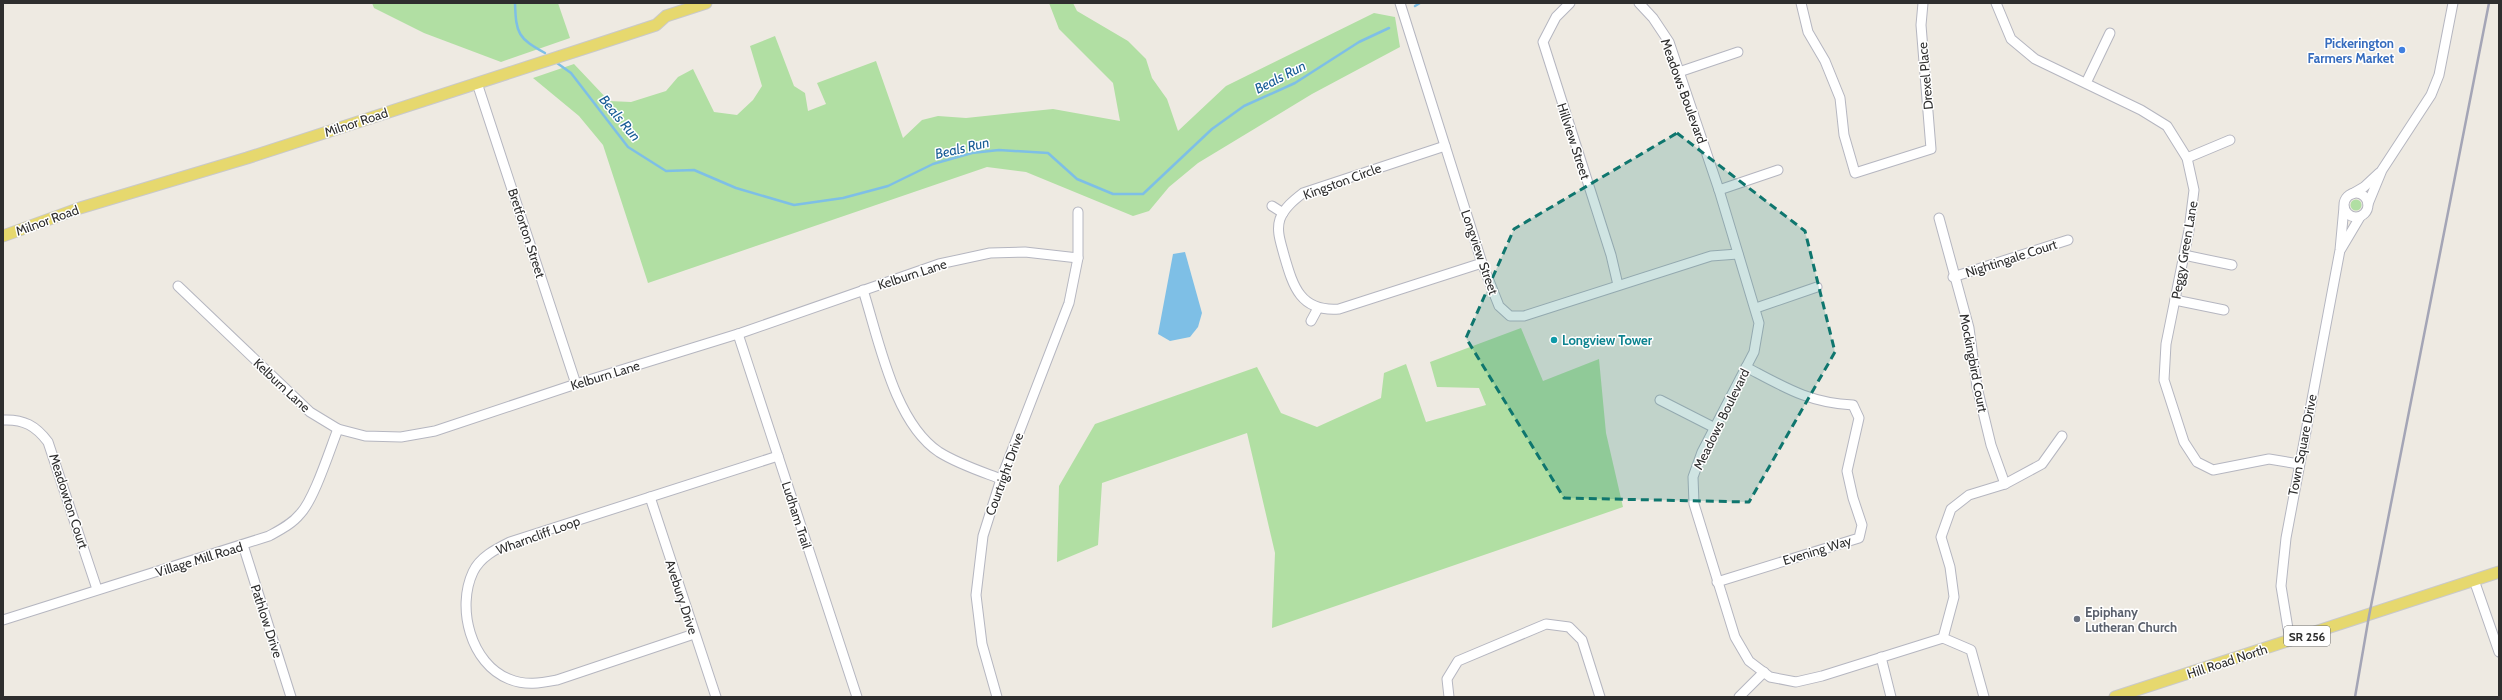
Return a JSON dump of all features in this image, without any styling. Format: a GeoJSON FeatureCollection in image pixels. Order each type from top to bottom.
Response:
{"type":"FeatureCollection","features":[{"type":"Feature","properties":{"kind":"main road","name":"Milnor Road"},"geometry":{"type":"LineString","coordinates":[[3,236],[78,208],[247,158],[656,25],[666,16],[695,5],[706,3]]}},
{"type":"Feature","properties":{"kind":"main road","name":"Hill Road North"},"geometry":{"type":"LineString","coordinates":[[2115,697],[2499,572]]}},
{"type":"Feature","properties":{"kind":"street","name":"Longview Street"},"geometry":{"type":"LineString","coordinates":[[1400,3],[1482,264],[1499,306],[1510,316],[1524,316],[1711,256],[1738,254]]}},
{"type":"Feature","properties":{"kind":"street","name":"Hillview Street"},"geometry":{"type":"LineString","coordinates":[[1570,3],[1556,17],[1543,42],[1611,255],[1618,285]]}},
{"type":"Feature","properties":{"kind":"street","name":"Meadows Boulevard"},"geometry":{"type":"LineString","coordinates":[[1638,3],[1653,18],[1669,42],[1719,190],[1756,308],[1759,323],[1754,352],[1702,452],[1694,478],[1694,504],[1735,637],[1748,661],[1770,677],[1796,682],[1822,676],[1943,638]]}},
{"type":"Feature","properties":{"kind":"street","name":"Drexel Place"},"geometry":{"type":"LineString","coordinates":[[1801,3],[1808,32],[1824,61],[1840,98],[1844,136],[1855,173],[1931,149],[1921,25],[1923,3]]}},
{"type":"Feature","properties":{"kind":"street","name":"Peggy Green Lane"},"geometry":{"type":"LineString","coordinates":[[1996,3],[2011,39],[2035,59],[2142,110],[2167,126],[2187,158],[2194,190],[2184,255],[2166,344],[2164,380],[2184,442],[2198,463],[2213,470],[2269,459],[2299,464]]}},
{"type":"Feature","properties":{"kind":"street","name":"Town Square Drive"},"geometry":{"type":"LineString","coordinates":[[2340,250],[2360,217],[2367,210],[2382,170],[2432,95],[2439,75],[2453,3]]}},
{"type":"Feature","properties":{"kind":"street"},"geometry":{"type":"LineString","coordinates":[[2086,83],[2110,33]]}},
{"type":"Feature","properties":{"kind":"street"},"geometry":{"type":"LineString","coordinates":[[1679,72],[1738,52]]}},
{"type":"Feature","properties":{"kind":"street","name":"Bretforton Street"},"geometry":{"type":"LineString","coordinates":[[477,83],[576,384]]}},
{"type":"Feature","properties":{"kind":"street"},"geometry":{"type":"LineString","coordinates":[[2187,158],[2230,140]]}},
{"type":"Feature","properties":{"kind":"street","name":"Kingston Circle"},"geometry":{"type":"LineString","coordinates":[[1283,213],[1303,193],[1445,146]]}},
{"type":"Feature","properties":{"kind":"street"},"geometry":{"type":"LineString","coordinates":[[1719,190],[1778,170]]}},
{"type":"Feature","properties":{"kind":"street","name":"Town Square Drive"},"geometry":{"type":"LineString","coordinates":[[2290,641],[2281,586],[2286,538],[2340,250],[2345,199],[2364,187],[2382,170]]}},
{"type":"Feature","properties":{"kind":"street"},"geometry":{"type":"LineString","coordinates":[[2352,194],[2362,195],[2368,204]]}},
{"type":"Feature","properties":{"kind":"street"},"geometry":{"type":"LineString","coordinates":[[1272,206],[1283,213],[1278,228],[1279,238],[1292,284],[1305,300],[1318,308],[1339,308],[1482,264]]}},
{"type":"Feature","properties":{"kind":"street"},"geometry":{"type":"LineString","coordinates":[[2344,207],[2348,215],[2360,217]]}},
{"type":"Feature","properties":{"kind":"street","name":"Courtright Drive"},"geometry":{"type":"LineString","coordinates":[[997,697],[982,644],[976,595],[982,536],[1001,478],[1069,304],[1078,258],[1078,212]]}},
{"type":"Feature","properties":{"kind":"street","name":"Mockingbird Court"},"geometry":{"type":"LineString","coordinates":[[1939,218],[1953,276],[1969,328],[1976,387],[1992,445],[2005,484]]}},
{"type":"Feature","properties":{"kind":"street","name":"Nightingale Court"},"geometry":{"type":"LineString","coordinates":[[1953,276],[2068,240]]}},
{"type":"Feature","properties":{"kind":"street","name":"Kelburn Lane"},"geometry":{"type":"LineString","coordinates":[[178,286],[310,412],[338,428],[365,436],[401,437],[435,431],[576,384],[738,334],[939,264],[990,253],[1025,252],[1078,258]]}},
{"type":"Feature","properties":{"kind":"street"},"geometry":{"type":"LineString","coordinates":[[2184,255],[2232,265]]}},
{"type":"Feature","properties":{"kind":"street"},"geometry":{"type":"LineString","coordinates":[[1756,308],[1816,287]]}},
{"type":"Feature","properties":{"kind":"street"},"geometry":{"type":"LineString","coordinates":[[863,290],[897,396],[907,417],[920,436],[954,461],[1001,478]]}},
{"type":"Feature","properties":{"kind":"street"},"geometry":{"type":"LineString","coordinates":[[2175,300],[2224,310]]}},
{"type":"Feature","properties":{"kind":"street"},"geometry":{"type":"LineString","coordinates":[[1311,321],[1318,308]]}},
{"type":"Feature","properties":{"kind":"street","name":"Ludham Trail"},"geometry":{"type":"LineString","coordinates":[[738,334],[857,697]]}},
{"type":"Feature","properties":{"kind":"street","name":"Evening Way"},"geometry":{"type":"LineString","coordinates":[[1718,582],[1859,538],[1862,525],[1853,498],[1847,471],[1859,418],[1853,405],[1827,403],[1798,394],[1746,367]]}},
{"type":"Feature","properties":{"kind":"street"},"geometry":{"type":"LineString","coordinates":[[1660,400],[1715,428]]}},
{"type":"Feature","properties":{"kind":"street","name":"Meadowton Court"},"geometry":{"type":"LineString","coordinates":[[3,420],[21,421],[32,425],[48,442],[54,454],[98,589]]}},
{"type":"Feature","properties":{"kind":"street","name":"Village Mill Road"},"geometry":{"type":"LineString","coordinates":[[3,620],[270,536],[288,525],[301,514],[315,486],[338,428]]}},
{"type":"Feature","properties":{"kind":"street"},"geometry":{"type":"LineString","coordinates":[[1984,697],[1971,650],[1943,638],[1954,597],[1950,567],[1941,537],[1951,509],[1969,495],[2005,484],[2042,464],[2062,436]]}},
{"type":"Feature","properties":{"kind":"street","name":"Wharncliff Loop"},"geometry":{"type":"LineString","coordinates":[[694,634],[557,680],[534,685],[510,680],[494,671],[477,650],[468,623],[465,599],[473,571],[489,552],[510,542],[778,456]]}},
{"type":"Feature","properties":{"kind":"street","name":"Avebury Drive"},"geometry":{"type":"LineString","coordinates":[[650,497],[716,697]]}},
{"type":"Feature","properties":{"kind":"street","name":"Pathlow Drive"},"geometry":{"type":"LineString","coordinates":[[242,545],[291,697]]}},
{"type":"Feature","properties":{"kind":"street"},"geometry":{"type":"LineString","coordinates":[[2474,580],[2499,652]]}},
{"type":"Feature","properties":{"kind":"street"},"geometry":{"type":"LineString","coordinates":[[1449,697],[1447,679],[1458,661],[1546,624],[1569,627],[1582,640],[1600,697]]}},
{"type":"Feature","properties":{"kind":"street"},"geometry":{"type":"LineString","coordinates":[[1881,657],[1891,697]]}},
{"type":"Feature","properties":{"kind":"street"},"geometry":{"type":"LineString","coordinates":[[1739,697],[1764,672]]}},
{"type":"Feature","properties":{"kind":"highlighted area"},"geometry":{"type":"Polygon","coordinates":[[[1677,133],[1805,231],[1835,352],[1749,502],[1564,498],[1466,338],[1514,229],[1677,133]]]}},
{"type":"Feature","properties":{"kind":"green space"},"geometry":{"type":"Polygon","coordinates":[[[372,3],[558,3],[570,38],[501,62],[424,33],[374,8],[372,3]]]}},
{"type":"Feature","properties":{"kind":"green space"},"geometry":{"type":"Polygon","coordinates":[[[1049,3],[1073,3],[1077,11],[1128,41],[1146,59],[1152,78],[1167,99],[1178,131],[1226,86],[1374,13],[1395,17],[1400,47],[1312,94],[1198,163],[1169,187],[1149,211],[1133,216],[1026,172],[987,167],[648,283],[603,145],[579,116],[533,78],[574,64],[609,101],[631,102],[666,91],[678,77],[693,69],[714,112],[737,115],[753,100],[762,86],[750,46],[775,36],[794,86],[805,93],[808,111],[826,104],[817,83],[876,61],[903,138],[922,120],[938,116],[966,118],[1053,109],[1120,121],[1113,83],[1059,29],[1049,3]]]}},
{"type":"Feature","properties":{"kind":"green space"},"geometry":{"type":"Polygon","coordinates":[[[2356,199],[2360,201],[2362,205],[2360,209],[2356,211],[2352,209],[2350,205],[2352,201],[2356,199]]]}},
{"type":"Feature","properties":{"kind":"green space"},"geometry":{"type":"Polygon","coordinates":[[[1521,328],[1543,381],[1599,359],[1606,433],[1623,507],[1272,628],[1275,553],[1247,433],[1102,483],[1098,545],[1057,562],[1059,486],[1095,424],[1257,367],[1281,413],[1317,427],[1381,398],[1384,373],[1406,364],[1426,422],[1486,405],[1479,388],[1437,387],[1430,362],[1521,328]]]}},
{"type":"Feature","properties":{"kind":"water"},"geometry":{"type":"Polygon","coordinates":[[[1185,252],[1202,313],[1198,327],[1190,337],[1170,341],[1158,334],[1173,254],[1185,252]]]}},
{"type":"Feature","properties":{"kind":"waterway","name":"Beals Run"},"geometry":{"type":"LineString","coordinates":[[515,3],[516,22],[520,34],[529,43],[545,53]]}},
{"type":"Feature","properties":{"kind":"waterway","name":"Beals Run"},"geometry":{"type":"LineString","coordinates":[[1415,6],[1420,3]]}},
{"type":"Feature","properties":{"kind":"waterway","name":"Beals Run"},"geometry":{"type":"LineString","coordinates":[[557,63],[571,73],[628,147],[666,171],[694,170],[736,188],[794,205],[843,198],[888,186],[933,164],[972,153],[999,150],[1048,153],[1077,179],[1113,194],[1143,194],[1212,129],[1244,106],[1295,83],[1359,42],[1389,28]]}},
{"type":"Feature","properties":{"kind":"railway"},"geometry":{"type":"LineString","coordinates":[[2355,697],[2369,616],[2489,3]]}},
{"type":"Feature","properties":{"kind":"place","name":"Pickerington Farmers Market"},"geometry":{"type":"Point","coordinates":[2402,50]}},
{"type":"Feature","properties":{"kind":"place","name":"Longview Tower"},"geometry":{"type":"Point","coordinates":[1554,340]}},
{"type":"Feature","properties":{"kind":"place","name":"Epiphany Lutheran Church"},"geometry":{"type":"Point","coordinates":[2077,619]}}]}
